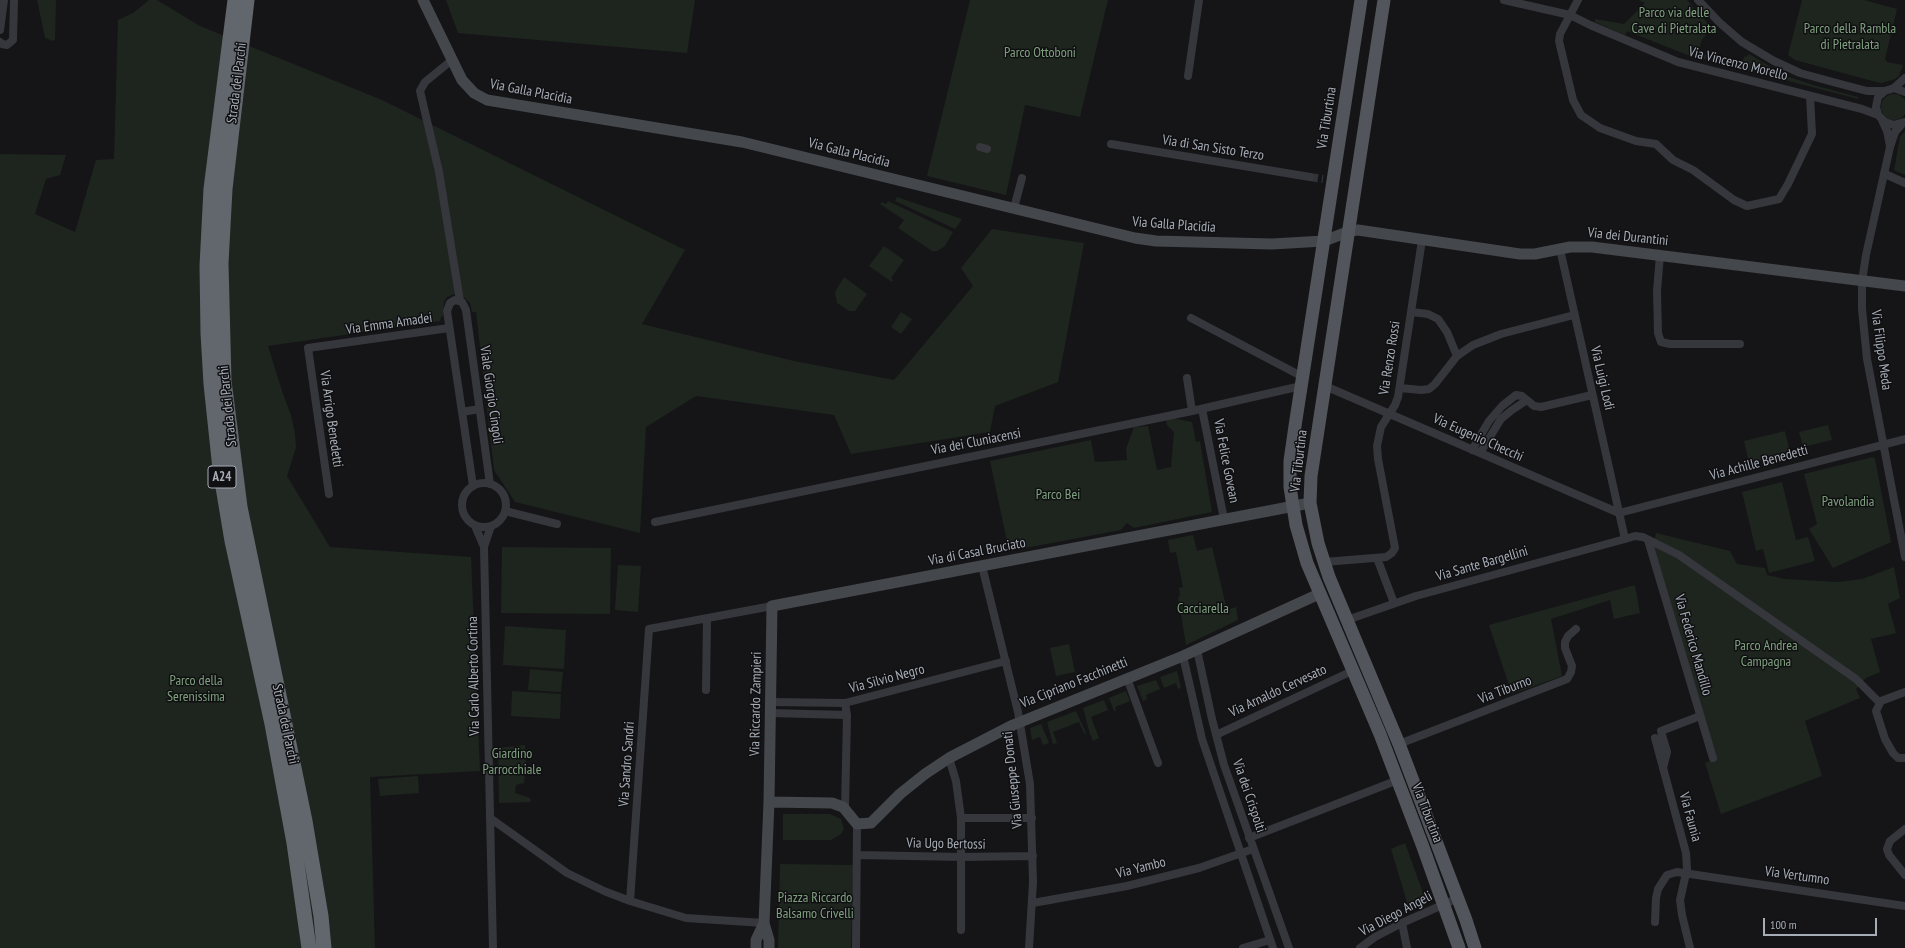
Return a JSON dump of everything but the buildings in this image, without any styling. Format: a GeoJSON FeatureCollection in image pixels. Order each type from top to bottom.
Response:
{"type":"FeatureCollection","features":[{"type":"Feature","properties":{"kind":"highway","name":"Strada dei Parchi"},"geometry":{"type":"LineString","coordinates":[[244,1],[225,189],[221,263],[222,352],[225,388],[240,507],[305,821],[321,916],[324,948]]}},
{"type":"Feature","properties":{"kind":"highway","name":"Strada dei Parchi"},"geometry":{"type":"LineString","coordinates":[[244,1],[211,189],[207,266],[210,377],[220,469],[232,541],[272,724],[294,843],[308,948]]}},
{"type":"Feature","properties":{"kind":"highway"},"geometry":{"type":"LineString","coordinates":[[321,916],[328,948]]}},
{"type":"Feature","properties":{"kind":"main road","name":"Via Tiburtina"},"geometry":{"type":"LineString","coordinates":[[1361,0],[1328,179],[1324,241],[1290,461],[1290,481],[1293,506],[1302,547],[1319,594],[1380,734],[1459,948]]}},
{"type":"Feature","properties":{"kind":"main road","name":"Via Tiburtina"},"geometry":{"type":"LineString","coordinates":[[1384,0],[1311,476],[1310,503],[1318,543],[1324,562],[1399,744],[1458,898],[1475,948]]}},
{"type":"Feature","properties":{"kind":"street"},"geometry":{"type":"LineString","coordinates":[[0,30],[4,0]]}},
{"type":"Feature","properties":{"kind":"street"},"geometry":{"type":"LineString","coordinates":[[0,42],[6,45],[13,40],[14,0]]}},
{"type":"Feature","properties":{"kind":"street","name":"Via Galla Placidia"},"geometry":{"type":"LineString","coordinates":[[423,0],[465,84],[474,93],[487,100],[742,142],[1119,235],[1156,241],[1241,244],[1324,241]]}},
{"type":"Feature","properties":{"kind":"street"},"geometry":{"type":"LineString","coordinates":[[1188,76],[1199,0]]}},
{"type":"Feature","properties":{"kind":"street","name":"Via Vincenzo Morello"},"geometry":{"type":"LineString","coordinates":[[1504,0],[1570,15],[1590,26],[1672,60],[1810,96],[1880,117],[1891,125],[1904,123]]}},
{"type":"Feature","properties":{"kind":"street"},"geometry":{"type":"LineString","coordinates":[[1578,0],[1560,34],[1559,44],[1573,100],[1581,115],[1600,128],[1636,141],[1656,144],[1673,160],[1693,170],[1734,200],[1747,206],[1778,199],[1788,184],[1811,136],[1810,96]]}},
{"type":"Feature","properties":{"kind":"street"},"geometry":{"type":"LineString","coordinates":[[1698,0],[1737,38],[1774,61],[1800,73],[1867,91],[1885,91],[1894,88],[1905,78]]}},
{"type":"Feature","properties":{"kind":"street"},"geometry":{"type":"LineString","coordinates":[[452,60],[425,82],[420,91],[439,176],[460,301]]}},
{"type":"Feature","properties":{"kind":"street"},"geometry":{"type":"LineString","coordinates":[[1894,88],[1905,92]]}},
{"type":"Feature","properties":{"kind":"street"},"geometry":{"type":"LineString","coordinates":[[1880,117],[1876,107],[1877,100],[1885,91]]}},
{"type":"Feature","properties":{"kind":"street","name":"Via Filippo Meda"},"geometry":{"type":"LineString","coordinates":[[1880,117],[1890,147]]}},
{"type":"Feature","properties":{"kind":"street","name":"Via Filippo Meda"},"geometry":{"type":"LineString","coordinates":[[1904,123],[1895,132],[1890,147],[1862,281],[1863,332],[1905,557]]}},
{"type":"Feature","properties":{"kind":"street","name":"Via di San Sisto Terzo"},"geometry":{"type":"LineString","coordinates":[[1111,144],[1310,177]]}},
{"type":"Feature","properties":{"kind":"street"},"geometry":{"type":"LineString","coordinates":[[1885,174],[1905,183]]}},
{"type":"Feature","properties":{"kind":"street"},"geometry":{"type":"LineString","coordinates":[[1014,208],[1022,178]]}},
{"type":"Feature","properties":{"kind":"street","name":"Via dei Durantini"},"geometry":{"type":"LineString","coordinates":[[1349,232],[1361,230],[1520,254],[1535,254],[1584,246],[1905,286]]}},
{"type":"Feature","properties":{"kind":"street"},"geometry":{"type":"LineString","coordinates":[[1324,241],[1349,232]]}},
{"type":"Feature","properties":{"kind":"street","name":"Via Renzo Rossi"},"geometry":{"type":"LineString","coordinates":[[1377,558],[1389,555],[1395,548],[1377,453],[1380,429],[1397,401],[1400,388],[1422,240]]}},
{"type":"Feature","properties":{"kind":"street","name":"Via Luigi Lodi"},"geometry":{"type":"LineString","coordinates":[[1560,249],[1625,539]]}},
{"type":"Feature","properties":{"kind":"street"},"geometry":{"type":"LineString","coordinates":[[1660,255],[1657,291],[1658,335],[1661,342],[1670,344],[1740,344]]}},
{"type":"Feature","properties":{"kind":"street","name":"Via Emma Amadei"},"geometry":{"type":"LineString","coordinates":[[308,348],[449,328],[448,306],[451,301],[460,301]]}},
{"type":"Feature","properties":{"kind":"street","name":"Viale Giorgio Cingoli"},"geometry":{"type":"LineString","coordinates":[[460,301],[464,304],[466,310],[490,484]]}},
{"type":"Feature","properties":{"kind":"street"},"geometry":{"type":"LineString","coordinates":[[1411,312],[1428,314],[1438,319],[1447,332],[1457,356]]}},
{"type":"Feature","properties":{"kind":"street"},"geometry":{"type":"LineString","coordinates":[[1400,388],[1421,390],[1429,389],[1435,384],[1457,356],[1473,345],[1502,334],[1574,315]]}},
{"type":"Feature","properties":{"kind":"street"},"geometry":{"type":"LineString","coordinates":[[1191,318],[1302,381]]}},
{"type":"Feature","properties":{"kind":"street"},"geometry":{"type":"LineString","coordinates":[[449,328],[473,486],[478,484],[490,484],[496,487],[504,497],[505,511],[557,524]]}},
{"type":"Feature","properties":{"kind":"street","name":"Via Arrigo Benedetti"},"geometry":{"type":"LineString","coordinates":[[308,348],[329,494]]}},
{"type":"Feature","properties":{"kind":"street"},"geometry":{"type":"LineString","coordinates":[[1188,378],[1192,411]]}},
{"type":"Feature","properties":{"kind":"street","name":"Via dei Cluniacensi"},"geometry":{"type":"LineString","coordinates":[[655,522],[1202,409],[1302,381]]}},
{"type":"Feature","properties":{"kind":"street","name":"Via Eugenio Checchi"},"geometry":{"type":"LineString","coordinates":[[1326,386],[1619,513]]}},
{"type":"Feature","properties":{"kind":"street"},"geometry":{"type":"LineString","coordinates":[[1472,450],[1489,421],[1505,404],[1516,396],[1522,396],[1534,406],[1541,407],[1592,395]]}},
{"type":"Feature","properties":{"kind":"street"},"geometry":{"type":"LineString","coordinates":[[1480,453],[1501,419],[1527,400]]}},
{"type":"Feature","properties":{"kind":"street"},"geometry":{"type":"LineString","coordinates":[[462,412],[479,409]]}},
{"type":"Feature","properties":{"kind":"street","name":"Via Felice Govean"},"geometry":{"type":"LineString","coordinates":[[1202,409],[1224,519]]}},
{"type":"Feature","properties":{"kind":"street","name":"Via Achille Benedetti"},"geometry":{"type":"LineString","coordinates":[[1619,513],[1905,439]]}},
{"type":"Feature","properties":{"kind":"street","name":"Via Carlo Alberto Cortina"},"geometry":{"type":"LineString","coordinates":[[473,486],[464,495],[462,508],[466,519],[475,526],[484,547]]}},
{"type":"Feature","properties":{"kind":"street","name":"Via di Casal Bruciato"},"geometry":{"type":"LineString","coordinates":[[649,629],[1310,503]]}},
{"type":"Feature","properties":{"kind":"street","name":"Via Carlo Alberto Cortina"},"geometry":{"type":"LineString","coordinates":[[494,948],[484,547],[491,526],[497,523],[505,511]]}},
{"type":"Feature","properties":{"kind":"street"},"geometry":{"type":"LineString","coordinates":[[475,526],[491,526]]}},
{"type":"Feature","properties":{"kind":"street","name":"Via Sante Bargellini"},"geometry":{"type":"LineString","coordinates":[[1347,620],[1394,603],[1522,566],[1638,536],[1664,546],[1679,555],[1856,679],[1879,702]]}},
{"type":"Feature","properties":{"kind":"street","name":"Via Federico Mandillo"},"geometry":{"type":"LineString","coordinates":[[1648,540],[1712,758]]}},
{"type":"Feature","properties":{"kind":"street"},"geometry":{"type":"LineString","coordinates":[[1302,547],[1318,543]]}},
{"type":"Feature","properties":{"kind":"street"},"geometry":{"type":"LineString","coordinates":[[1324,562],[1377,558],[1394,603]]}},
{"type":"Feature","properties":{"kind":"street","name":"Via Giuseppe Donati"},"geometry":{"type":"LineString","coordinates":[[982,566],[1020,721],[1030,784],[1034,856],[1033,903],[1029,948]]}},
{"type":"Feature","properties":{"kind":"street","name":"Via Cipriano Facchinetti"},"geometry":{"type":"LineString","coordinates":[[857,824],[872,822],[910,785],[949,758],[1020,721],[1183,656],[1319,594]]}},
{"type":"Feature","properties":{"kind":"street","name":"Via Riccardo Zampieri"},"geometry":{"type":"LineString","coordinates":[[769,802],[772,606]]}},
{"type":"Feature","properties":{"kind":"street"},"geometry":{"type":"LineString","coordinates":[[706,690],[707,619]]}},
{"type":"Feature","properties":{"kind":"street","name":"Via Sandro Sandri"},"geometry":{"type":"LineString","coordinates":[[630,901],[649,629]]}},
{"type":"Feature","properties":{"kind":"street","name":"Via Tiburno"},"geometry":{"type":"LineString","coordinates":[[1399,744],[1567,679],[1572,672],[1572,666],[1565,648],[1565,642],[1568,636],[1576,629]]}},
{"type":"Feature","properties":{"kind":"street","name":"Via dei Crispolti"},"geometry":{"type":"LineString","coordinates":[[1197,650],[1216,734],[1249,838],[1289,948]]}},
{"type":"Feature","properties":{"kind":"street","name":"Via dei Crispolti"},"geometry":{"type":"LineString","coordinates":[[1183,656],[1202,739],[1273,948]]}},
{"type":"Feature","properties":{"kind":"street","name":"Via Silvio Negro"},"geometry":{"type":"LineString","coordinates":[[771,707],[845,703],[1006,661]]}},
{"type":"Feature","properties":{"kind":"street","name":"Via Arnaldo Cervesato"},"geometry":{"type":"LineString","coordinates":[[1216,734],[1352,670]]}},
{"type":"Feature","properties":{"kind":"street"},"geometry":{"type":"LineString","coordinates":[[1127,678],[1158,763]]}},
{"type":"Feature","properties":{"kind":"street"},"geometry":{"type":"LineString","coordinates":[[1905,692],[1879,702],[1876,714],[1885,739],[1895,756],[1905,758]]}},
{"type":"Feature","properties":{"kind":"street"},"geometry":{"type":"LineString","coordinates":[[845,703],[847,715],[845,809]]}},
{"type":"Feature","properties":{"kind":"street","name":"Via Silvio Negro"},"geometry":{"type":"LineString","coordinates":[[771,707],[847,715]]}},
{"type":"Feature","properties":{"kind":"street","name":"Via Faunia"},"geometry":{"type":"LineString","coordinates":[[1663,768],[1667,752],[1661,731],[1700,716]]}},
{"type":"Feature","properties":{"kind":"street"},"geometry":{"type":"LineString","coordinates":[[1380,734],[1393,729]]}},
{"type":"Feature","properties":{"kind":"street","name":"Via Faunia"},"geometry":{"type":"LineString","coordinates":[[1655,738],[1686,853],[1686,872]]}},
{"type":"Feature","properties":{"kind":"street"},"geometry":{"type":"LineString","coordinates":[[949,758],[956,782],[961,818],[961,930]]}},
{"type":"Feature","properties":{"kind":"street"},"geometry":{"type":"LineString","coordinates":[[1249,838],[1398,780]]}},
{"type":"Feature","properties":{"kind":"street"},"geometry":{"type":"LineString","coordinates":[[769,948],[769,940],[764,923],[769,802],[827,802],[839,804],[857,824],[858,855],[856,948]]}},
{"type":"Feature","properties":{"kind":"street"},"geometry":{"type":"LineString","coordinates":[[490,818],[568,873],[604,891],[630,901],[686,918],[764,923]]}},
{"type":"Feature","properties":{"kind":"street"},"geometry":{"type":"LineString","coordinates":[[961,818],[1032,818]]}},
{"type":"Feature","properties":{"kind":"street"},"geometry":{"type":"LineString","coordinates":[[1905,829],[1890,841],[1887,849],[1889,855],[1905,874]]}},
{"type":"Feature","properties":{"kind":"street","name":"Via Yambo"},"geometry":{"type":"LineString","coordinates":[[1033,903],[1127,886],[1199,868],[1253,849]]}},
{"type":"Feature","properties":{"kind":"street","name":"Via Ugo Bertossi"},"geometry":{"type":"LineString","coordinates":[[858,855],[962,857],[1034,856]]}},
{"type":"Feature","properties":{"kind":"street"},"geometry":{"type":"LineString","coordinates":[[1686,872],[1681,891],[1681,908],[1690,948]]}},
{"type":"Feature","properties":{"kind":"street","name":"Via Vertumno"},"geometry":{"type":"LineString","coordinates":[[1655,922],[1656,898],[1661,884],[1672,873],[1686,872],[1905,906]]}},
{"type":"Feature","properties":{"kind":"street"},"geometry":{"type":"LineString","coordinates":[[1444,904],[1458,898]]}},
{"type":"Feature","properties":{"kind":"street","name":"Via Diego Angeli"},"geometry":{"type":"LineString","coordinates":[[1360,948],[1375,937],[1444,904]]}},
{"type":"Feature","properties":{"kind":"street"},"geometry":{"type":"LineString","coordinates":[[756,948],[756,940],[764,923]]}},
{"type":"Feature","properties":{"kind":"street"},"geometry":{"type":"LineString","coordinates":[[1402,923],[1407,948]]}},
{"type":"Feature","properties":{"kind":"street"},"geometry":{"type":"LineString","coordinates":[[1243,948],[1270,940]]}},
{"type":"Feature","properties":{"kind":"green space"},"geometry":{"type":"Polygon","coordinates":[[[37,0],[56,0],[55,40],[53,41],[45,38],[37,0]]]}},
{"type":"Feature","properties":{"kind":"green space","name":"Parco della Serenissima"},"geometry":{"type":"Polygon","coordinates":[[[149,0],[157,0],[200,26],[382,100],[685,250],[642,324],[794,361],[894,380],[973,286],[961,268],[992,229],[1084,243],[1058,382],[995,406],[990,432],[851,454],[834,415],[696,396],[646,427],[640,533],[515,502],[494,470],[476,312],[472,312],[470,303],[464,297],[455,294],[447,297],[444,302],[443,316],[441,317],[440,321],[268,346],[291,415],[295,433],[296,448],[287,476],[330,547],[471,557],[480,771],[370,777],[375,948],[0,948],[0,154],[66,155],[60,175],[46,179],[35,214],[75,232],[96,160],[114,159],[118,20],[133,13],[149,0]]]}},
{"type":"Feature","properties":{"kind":"green space"},"geometry":{"type":"Polygon","coordinates":[[[446,0],[695,0],[687,53],[458,33],[446,0]]]}},
{"type":"Feature","properties":{"kind":"green space","name":"Parco Ottoboni"},"geometry":{"type":"Polygon","coordinates":[[[970,0],[1108,0],[1080,117],[1025,105],[1006,195],[927,176],[970,0]]]}},
{"type":"Feature","properties":{"kind":"green space","name":"Parco via delle Cave di Pietralata"},"geometry":{"type":"Polygon","coordinates":[[[1639,0],[1687,0],[1712,28],[1701,41],[1699,53],[1740,64],[1745,56],[1746,57],[1749,54],[1786,76],[1858,97],[1858,99],[1685,54],[1627,31],[1625,35],[1595,22],[1595,19],[1624,24],[1645,3],[1639,0]]]}},
{"type":"Feature","properties":{"kind":"green space","name":"Parco della Rambla di Pietralata"},"geometry":{"type":"Polygon","coordinates":[[[1802,0],[1864,0],[1897,9],[1885,59],[1887,62],[1903,65],[1899,76],[1895,79],[1882,83],[1876,82],[1795,60],[1788,55],[1802,0]]]}},
{"type":"Feature","properties":{"kind":"green space"},"geometry":{"type":"Polygon","coordinates":[[[1894,94],[1903,98],[1907,107],[1903,116],[1894,120],[1885,116],[1881,107],[1885,98],[1894,94]]]}},
{"type":"Feature","properties":{"kind":"green space"},"geometry":{"type":"Polygon","coordinates":[[[1905,131],[1905,175],[1894,170],[1900,137],[1905,131]]]}},
{"type":"Feature","properties":{"kind":"green space"},"geometry":{"type":"Polygon","coordinates":[[[897,197],[962,219],[955,229],[895,201],[897,197]]]}},
{"type":"Feature","properties":{"kind":"green space"},"geometry":{"type":"Polygon","coordinates":[[[888,201],[953,232],[945,246],[937,251],[932,251],[898,228],[904,220],[880,204],[882,202],[886,204],[888,201]]]}},
{"type":"Feature","properties":{"kind":"green space"},"geometry":{"type":"Polygon","coordinates":[[[884,246],[904,260],[891,278],[893,280],[892,282],[869,266],[884,246]]]}},
{"type":"Feature","properties":{"kind":"green space"},"geometry":{"type":"Polygon","coordinates":[[[844,277],[867,294],[855,311],[849,311],[837,303],[835,292],[844,277]]]}},
{"type":"Feature","properties":{"kind":"green space"},"geometry":{"type":"Polygon","coordinates":[[[901,312],[912,319],[901,334],[891,327],[901,312]]]}},
{"type":"Feature","properties":{"kind":"green space","name":"Parco Bei"},"geometry":{"type":"Polygon","coordinates":[[[1173,418],[1192,422],[1196,442],[1200,441],[1212,512],[1134,528],[1127,523],[1121,530],[1009,551],[990,461],[1091,440],[1095,462],[1127,460],[1126,449],[1134,427],[1148,426],[1157,470],[1171,467],[1174,432],[1167,425],[1166,419],[1173,418]]]}},
{"type":"Feature","properties":{"kind":"green space"},"geometry":{"type":"Polygon","coordinates":[[[1828,425],[1832,440],[1803,447],[1799,432],[1828,425]]]}},
{"type":"Feature","properties":{"kind":"green space"},"geometry":{"type":"Polygon","coordinates":[[[1785,431],[1790,453],[1749,463],[1744,441],[1785,431]]]}},
{"type":"Feature","properties":{"kind":"green space","name":"Pavolandia"},"geometry":{"type":"Polygon","coordinates":[[[1873,457],[1875,459],[1891,542],[1833,568],[1809,529],[1817,524],[1804,474],[1873,457]]]}},
{"type":"Feature","properties":{"kind":"green space"},"geometry":{"type":"Polygon","coordinates":[[[1782,482],[1796,540],[1808,537],[1815,561],[1769,573],[1763,549],[1756,551],[1742,492],[1782,482]]]}},
{"type":"Feature","properties":{"kind":"green space","name":"Parco Andrea Campagna"},"geometry":{"type":"Polygon","coordinates":[[[1656,533],[1730,551],[1737,564],[1765,568],[1767,575],[1785,579],[1838,582],[1862,579],[1894,567],[1900,598],[1888,604],[1896,633],[1871,639],[1880,672],[1866,678],[1856,689],[1860,698],[1805,721],[1822,776],[1721,814],[1705,763],[1717,758],[1653,547],[1656,533]]]}},
{"type":"Feature","properties":{"kind":"green space","name":"Cacciarella"},"geometry":{"type":"Polygon","coordinates":[[[1193,535],[1197,551],[1212,547],[1227,610],[1236,607],[1238,620],[1186,645],[1178,597],[1180,596],[1179,588],[1183,587],[1176,552],[1170,553],[1168,540],[1193,535]]]}},
{"type":"Feature","properties":{"kind":"green space"},"geometry":{"type":"Polygon","coordinates":[[[502,547],[611,548],[610,614],[501,613],[502,547]]]}},
{"type":"Feature","properties":{"kind":"green space"},"geometry":{"type":"Polygon","coordinates":[[[618,565],[641,566],[638,612],[615,610],[618,565]]]}},
{"type":"Feature","properties":{"kind":"green space"},"geometry":{"type":"Polygon","coordinates":[[[1635,585],[1640,613],[1614,619],[1610,600],[1551,619],[1562,676],[1512,694],[1489,625],[1635,585]]]}},
{"type":"Feature","properties":{"kind":"green space"},"geometry":{"type":"Polygon","coordinates":[[[505,626],[566,630],[564,669],[503,665],[505,626]]]}},
{"type":"Feature","properties":{"kind":"green space"},"geometry":{"type":"Polygon","coordinates":[[[1069,644],[1075,672],[1056,676],[1050,648],[1069,644]]]}},
{"type":"Feature","properties":{"kind":"green space"},"geometry":{"type":"Polygon","coordinates":[[[530,669],[563,672],[561,692],[528,690],[530,669]]]}},
{"type":"Feature","properties":{"kind":"green space"},"geometry":{"type":"Polygon","coordinates":[[[1177,671],[1181,688],[1178,689],[1176,683],[1164,688],[1160,677],[1177,671]]]}},
{"type":"Feature","properties":{"kind":"green space"},"geometry":{"type":"Polygon","coordinates":[[[1156,680],[1160,689],[1146,695],[1147,699],[1143,701],[1137,686],[1156,680]]]}},
{"type":"Feature","properties":{"kind":"green space"},"geometry":{"type":"Polygon","coordinates":[[[512,691],[561,694],[560,719],[511,716],[512,691]]]}},
{"type":"Feature","properties":{"kind":"green space"},"geometry":{"type":"Polygon","coordinates":[[[1126,691],[1130,701],[1115,707],[1116,711],[1114,711],[1109,698],[1126,691]]]}},
{"type":"Feature","properties":{"kind":"green space"},"geometry":{"type":"Polygon","coordinates":[[[1104,700],[1108,710],[1091,717],[1099,738],[1093,741],[1083,708],[1104,700]]]}},
{"type":"Feature","properties":{"kind":"green space"},"geometry":{"type":"Polygon","coordinates":[[[1076,711],[1087,735],[1084,733],[1079,722],[1053,732],[1057,743],[1053,744],[1047,722],[1076,711]]]}},
{"type":"Feature","properties":{"kind":"green space"},"geometry":{"type":"Polygon","coordinates":[[[1041,724],[1049,743],[1043,745],[1040,737],[1032,740],[1030,728],[1041,724]]]}},
{"type":"Feature","properties":{"kind":"green space","name":"Giardino Parrocchiale"},"geometry":{"type":"Polygon","coordinates":[[[525,745],[526,762],[524,783],[516,785],[515,793],[530,798],[531,802],[499,803],[498,748],[525,745]]]}},
{"type":"Feature","properties":{"kind":"green space"},"geometry":{"type":"Polygon","coordinates":[[[418,776],[419,793],[380,796],[378,779],[418,776]]]}},
{"type":"Feature","properties":{"kind":"green space"},"geometry":{"type":"Polygon","coordinates":[[[783,814],[830,814],[841,819],[844,829],[841,834],[831,840],[783,840],[783,814]]]}},
{"type":"Feature","properties":{"kind":"green space"},"geometry":{"type":"Polygon","coordinates":[[[1405,843],[1426,901],[1409,909],[1391,849],[1405,843]]]}},
{"type":"Feature","properties":{"kind":"green space","name":"Piazza Riccardo Balsamo Crivelli"},"geometry":{"type":"Polygon","coordinates":[[[780,864],[853,865],[851,948],[778,948],[780,864]]]}},
{"type":"Feature","properties":{"kind":"tunnel"},"geometry":{"type":"LineString","coordinates":[[1310,177],[1323,179]]}}]}
